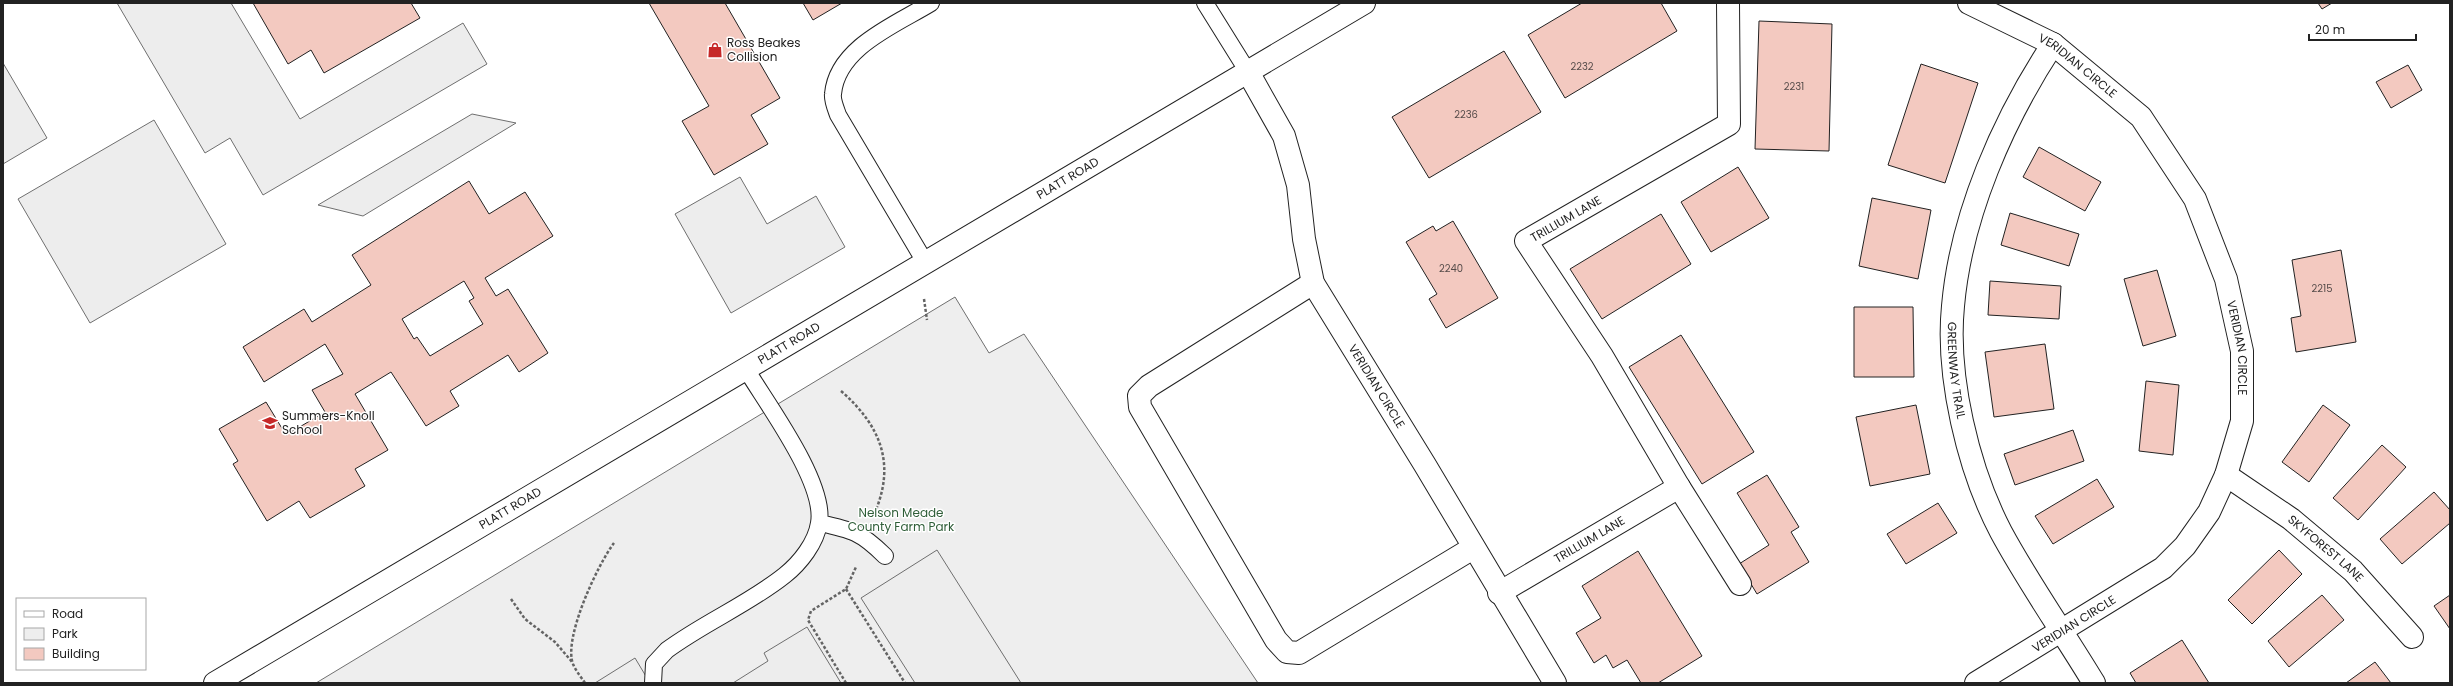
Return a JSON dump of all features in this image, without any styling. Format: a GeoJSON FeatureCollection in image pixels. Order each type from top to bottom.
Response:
{"type":"FeatureCollection","features":[{"type":"Feature","properties":{"kind":"street","name":"PLATT ROAD"},"geometry":{"type":"LineString","coordinates":[[215,683],[1364,3]]}},
{"type":"Feature","properties":{"kind":"street","name":"TRILLIUM LANE"},"geometry":{"type":"LineString","coordinates":[[1728,3],[1729,124],[1526,241],[1602,356],[1679,487],[1740,584]]}},
{"type":"Feature","properties":{"kind":"street","name":"VERIDIAN CIRCLE"},"geometry":{"type":"LineString","coordinates":[[1969,3],[2053,44],[2141,118],[2195,199],[2226,279],[2242,351],[2242,421],[2226,475],[2209,512],[2185,546],[2163,568],[2063,631],[1976,683]]}},
{"type":"Feature","properties":{"kind":"street","name":"GREENWAY TRAIL"},"geometry":{"type":"LineString","coordinates":[[2053,44],[2026,85],[1993,154],[1964,238],[1952,306],[1954,380],[1969,455],[2000,531],[2094,683]]}},
{"type":"Feature","properties":{"kind":"street","name":"VERIDIAN CIRCLE"},"geometry":{"type":"LineString","coordinates":[[1248,72],[1284,136],[1298,185],[1304,239],[1313,283],[1421,458],[1499,593],[1554,683]]}},
{"type":"Feature","properties":{"kind":"street"},"geometry":{"type":"LineString","coordinates":[[1313,283],[1149,386],[1139,396],[1140,407],[1276,640],[1287,652],[1299,654],[1473,548]]}},
{"type":"Feature","properties":{"kind":"street","name":"SKYFOREST LANE"},"geometry":{"type":"LineString","coordinates":[[2226,475],[2291,519],[2353,571],[2412,637]]}},
{"type":"Feature","properties":{"kind":"street","name":"TRILLIUM LANE"},"geometry":{"type":"LineString","coordinates":[[1499,593],[1679,487]]}},
{"type":"Feature","properties":{"kind":"lane"},"geometry":{"type":"LineString","coordinates":[[925,262],[838,115],[832,95],[839,74],[854,52],[932,3]]}},
{"type":"Feature","properties":{"kind":"lane"},"geometry":{"type":"LineString","coordinates":[[1205,3],[1248,72]]}},
{"type":"Feature","properties":{"kind":"lane"},"geometry":{"type":"LineString","coordinates":[[653,683],[654,664],[667,650],[786,575],[808,550],[820,522],[816,492],[804,464],[746,369]]}},
{"type":"Feature","properties":{"kind":"lane"},"geometry":{"type":"LineString","coordinates":[[820,522],[845,528],[866,537],[885,556]]}},
{"type":"Feature","properties":{"kind":"path"},"geometry":{"type":"LineString","coordinates":[[841,391],[867,418],[880,442],[884,456],[884,484],[873,516]]}},
{"type":"Feature","properties":{"kind":"path"},"geometry":{"type":"LineString","coordinates":[[573,664],[572,650],[583,603],[597,567],[614,543]]}},
{"type":"Feature","properties":{"kind":"path"},"geometry":{"type":"LineString","coordinates":[[846,683],[808,620],[811,611],[846,589],[857,565]]}},
{"type":"Feature","properties":{"kind":"path"},"geometry":{"type":"LineString","coordinates":[[846,589],[905,683]]}},
{"type":"Feature","properties":{"kind":"path"},"geometry":{"type":"LineString","coordinates":[[511,599],[525,619],[555,642],[573,664],[585,683]]}},
{"type":"Feature","properties":{"kind":"green space","name":"Nelson Meade County Farm Park"},"geometry":{"type":"Polygon","coordinates":[[[955,297],[989,353],[1024,334],[1258,683],[316,683],[955,297]]]}},
{"type":"Feature","properties":{"kind":"shaded area"},"geometry":{"type":"Polygon","coordinates":[[[117,3],[231,3],[300,119],[463,23],[487,64],[263,195],[230,138],[205,153],[117,3]]]}},
{"type":"Feature","properties":{"kind":"shaded area"},"geometry":{"type":"Polygon","coordinates":[[[3,63],[47,138],[3,164],[3,63]]]}},
{"type":"Feature","properties":{"kind":"shaded area"},"geometry":{"type":"Polygon","coordinates":[[[472,114],[516,123],[363,216],[318,205],[472,114]]]}},
{"type":"Feature","properties":{"kind":"shaded area"},"geometry":{"type":"Polygon","coordinates":[[[154,120],[226,244],[90,323],[18,199],[154,120]]]}},
{"type":"Feature","properties":{"kind":"shaded area"},"geometry":{"type":"Polygon","coordinates":[[[740,177],[767,224],[816,196],[845,247],[731,313],[675,214],[740,177]]]}},
{"type":"Feature","properties":{"kind":"shaded area"},"geometry":{"type":"Polygon","coordinates":[[[937,550],[1021,683],[915,683],[861,598],[937,550]]]}},
{"type":"Feature","properties":{"kind":"shaded area"},"geometry":{"type":"Polygon","coordinates":[[[807,627],[841,683],[733,683],[768,661],[764,653],[807,627]]]}},
{"type":"Feature","properties":{"kind":"shaded area"},"geometry":{"type":"Polygon","coordinates":[[[635,658],[650,683],[595,683],[635,658]]]}},
{"type":"Feature","properties":{"kind":"building"},"geometry":{"type":"Polygon","coordinates":[[[253,3],[411,3],[420,18],[324,73],[311,50],[288,64],[253,3]]]}},
{"type":"Feature","properties":{"kind":"building","name":"Ross Beakes Collision"},"geometry":{"type":"Polygon","coordinates":[[[649,3],[725,3],[780,98],[751,115],[768,144],[714,175],[682,121],[709,106],[649,3]]]}},
{"type":"Feature","properties":{"kind":"building"},"geometry":{"type":"Polygon","coordinates":[[[803,3],[842,3],[813,20],[803,3]]]}},
{"type":"Feature","properties":{"kind":"building"},"geometry":{"type":"Polygon","coordinates":[[[1582,3],[1661,3],[1677,31],[1565,98],[1528,35],[1582,3]]]}},
{"type":"Feature","properties":{"kind":"building"},"geometry":{"type":"Polygon","coordinates":[[[2318,3],[2332,3],[2322,9],[2318,3]]]}},
{"type":"Feature","properties":{"kind":"building"},"geometry":{"type":"Polygon","coordinates":[[[1759,21],[1832,24],[1829,151],[1755,149],[1759,21]]]}},
{"type":"Feature","properties":{"kind":"building"},"geometry":{"type":"Polygon","coordinates":[[[1504,51],[1541,112],[1429,178],[1392,117],[1504,51]]]}},
{"type":"Feature","properties":{"kind":"building"},"geometry":{"type":"Polygon","coordinates":[[[1921,64],[1978,83],[1945,183],[1888,165],[1921,64]]]}},
{"type":"Feature","properties":{"kind":"building"},"geometry":{"type":"Polygon","coordinates":[[[2408,65],[2422,90],[2391,108],[2376,82],[2408,65]]]}},
{"type":"Feature","properties":{"kind":"building"},"geometry":{"type":"Polygon","coordinates":[[[2039,147],[2101,182],[2085,211],[2023,177],[2039,147]]]}},
{"type":"Feature","properties":{"kind":"building"},"geometry":{"type":"Polygon","coordinates":[[[1738,167],[1769,218],[1711,252],[1681,202],[1738,167]]]}},
{"type":"Feature","properties":{"kind":"building"},"geometry":{"type":"Polygon","coordinates":[[[469,181],[489,214],[525,192],[553,236],[485,278],[496,296],[508,289],[548,353],[519,372],[508,355],[450,391],[459,406],[426,426],[391,372],[355,394],[388,450],[355,469],[365,486],[310,518],[299,501],[267,521],[233,464],[238,461],[219,429],[266,402],[286,435],[325,412],[312,390],[343,374],[325,344],[264,382],[243,347],[304,309],[312,322],[371,285],[352,255],[469,181]],[[464,281],[402,319],[414,339],[417,337],[430,356],[483,324],[469,301],[474,298],[464,281]]]}},
{"type":"Feature","properties":{"kind":"building"},"geometry":{"type":"Polygon","coordinates":[[[1872,198],[1931,210],[1918,279],[1859,266],[1872,198]]]}},
{"type":"Feature","properties":{"kind":"building"},"geometry":{"type":"Polygon","coordinates":[[[2010,213],[2079,234],[2069,266],[2001,245],[2010,213]]]}},
{"type":"Feature","properties":{"kind":"building"},"geometry":{"type":"Polygon","coordinates":[[[1661,214],[1691,264],[1602,319],[1570,269],[1661,214]]]}},
{"type":"Feature","properties":{"kind":"building"},"geometry":{"type":"Polygon","coordinates":[[[1453,221],[1498,298],[1446,328],[1429,299],[1437,294],[1406,242],[1433,226],[1436,231],[1453,221]]]}},
{"type":"Feature","properties":{"kind":"building"},"geometry":{"type":"Polygon","coordinates":[[[2341,250],[2356,342],[2296,352],[2291,318],[2301,316],[2292,260],[2341,250]]]}},
{"type":"Feature","properties":{"kind":"building"},"geometry":{"type":"Polygon","coordinates":[[[2157,270],[2176,336],[2143,346],[2124,279],[2157,270]]]}},
{"type":"Feature","properties":{"kind":"building"},"geometry":{"type":"Polygon","coordinates":[[[1990,281],[2061,286],[2059,319],[1988,315],[1990,281]]]}},
{"type":"Feature","properties":{"kind":"building"},"geometry":{"type":"Polygon","coordinates":[[[1854,307],[1913,307],[1914,377],[1854,377],[1854,307]]]}},
{"type":"Feature","properties":{"kind":"building"},"geometry":{"type":"Polygon","coordinates":[[[1681,335],[1754,452],[1702,484],[1629,367],[1681,335]]]}},
{"type":"Feature","properties":{"kind":"building"},"geometry":{"type":"Polygon","coordinates":[[[2045,344],[2054,409],[1994,417],[1985,352],[2045,344]]]}},
{"type":"Feature","properties":{"kind":"building"},"geometry":{"type":"Polygon","coordinates":[[[2146,381],[2179,385],[2173,455],[2139,451],[2146,381]]]}},
{"type":"Feature","properties":{"kind":"building"},"geometry":{"type":"Polygon","coordinates":[[[1916,405],[1930,474],[1870,486],[1856,417],[1916,405]]]}},
{"type":"Feature","properties":{"kind":"building"},"geometry":{"type":"Polygon","coordinates":[[[2323,405],[2350,425],[2309,482],[2282,462],[2323,405]]]}},
{"type":"Feature","properties":{"kind":"building"},"geometry":{"type":"Polygon","coordinates":[[[2073,430],[2084,461],[2015,485],[2004,454],[2073,430]]]}},
{"type":"Feature","properties":{"kind":"building"},"geometry":{"type":"Polygon","coordinates":[[[2382,445],[2406,467],[2358,520],[2333,498],[2382,445]]]}},
{"type":"Feature","properties":{"kind":"building"},"geometry":{"type":"Polygon","coordinates":[[[1767,475],[1799,527],[1791,532],[1809,562],[1757,594],[1739,564],[1769,545],[1737,493],[1767,475]]]}},
{"type":"Feature","properties":{"kind":"building"},"geometry":{"type":"Polygon","coordinates":[[[2097,479],[2114,507],[2053,544],[2035,516],[2097,479]]]}},
{"type":"Feature","properties":{"kind":"building"},"geometry":{"type":"Polygon","coordinates":[[[2434,492],[2450,510],[2450,523],[2402,564],[2380,539],[2434,492]]]}},
{"type":"Feature","properties":{"kind":"building"},"geometry":{"type":"Polygon","coordinates":[[[1938,503],[1957,533],[1906,564],[1887,534],[1938,503]]]}},
{"type":"Feature","properties":{"kind":"building"},"geometry":{"type":"Polygon","coordinates":[[[2279,550],[2302,574],[2252,624],[2228,600],[2279,550]]]}},
{"type":"Feature","properties":{"kind":"building"},"geometry":{"type":"Polygon","coordinates":[[[1638,551],[1702,656],[1658,683],[1641,683],[1627,660],[1613,668],[1606,655],[1594,663],[1576,633],[1601,618],[1582,586],[1638,551]]]}},
{"type":"Feature","properties":{"kind":"building"},"geometry":{"type":"Polygon","coordinates":[[[2322,595],[2344,620],[2289,667],[2268,641],[2322,595]]]}},
{"type":"Feature","properties":{"kind":"building"},"geometry":{"type":"Polygon","coordinates":[[[2450,595],[2450,629],[2434,606],[2450,595]]]}},
{"type":"Feature","properties":{"kind":"building"},"geometry":{"type":"Polygon","coordinates":[[[2182,640],[2209,683],[2136,683],[2130,673],[2182,640]]]}},
{"type":"Feature","properties":{"kind":"building"},"geometry":{"type":"Polygon","coordinates":[[[2375,662],[2391,683],[2346,683],[2375,662]]]}},
{"type":"Feature","properties":{"kind":"place","name":"Ross Beakes Collision"},"geometry":{"type":"Point","coordinates":[715,50]}},
{"type":"Feature","properties":{"kind":"place","name":"Summers-Knoll School"},"geometry":{"type":"Point","coordinates":[270,423]}}]}
